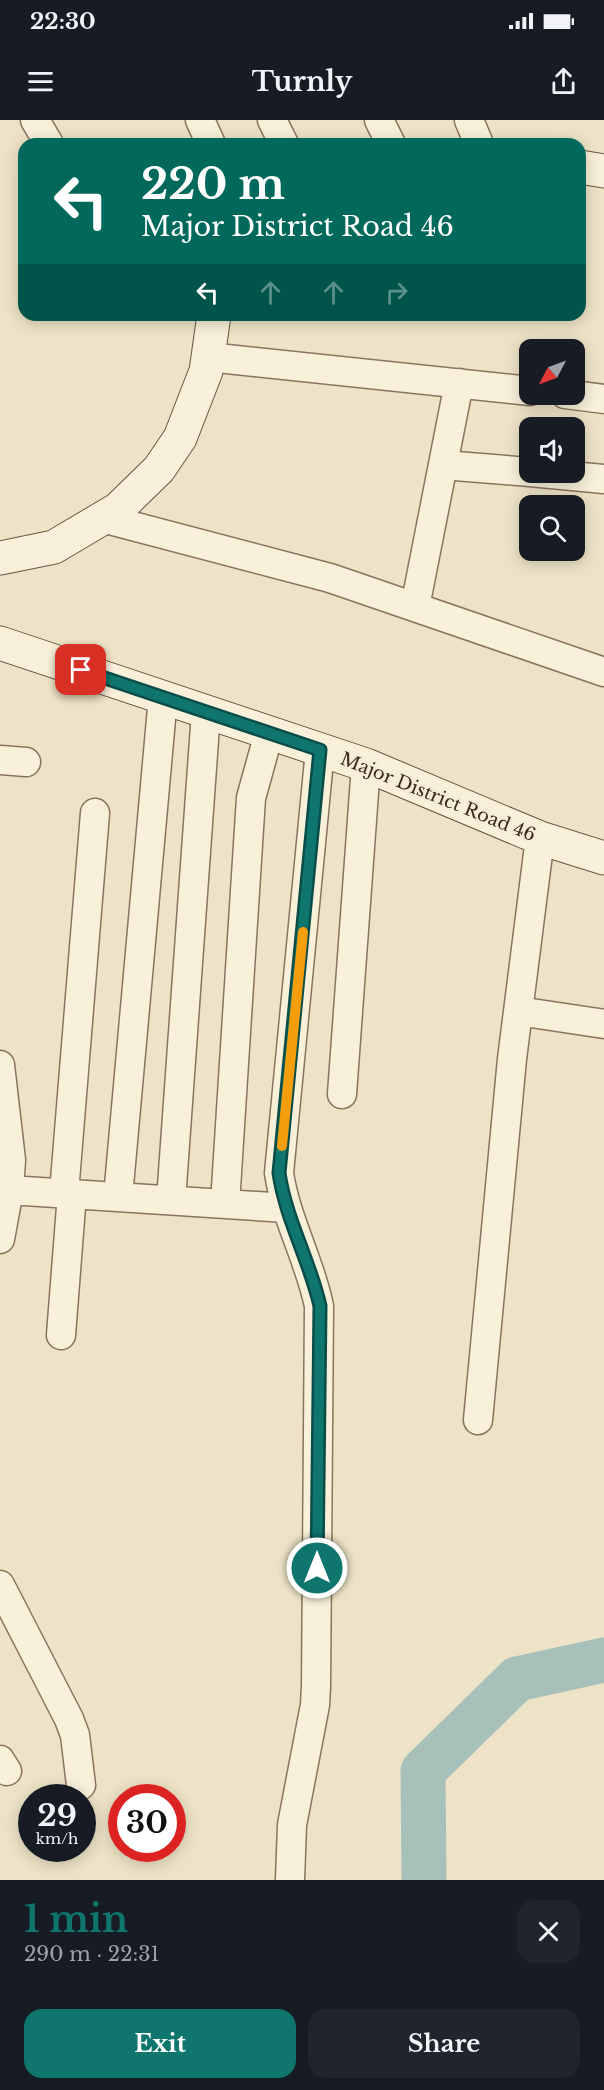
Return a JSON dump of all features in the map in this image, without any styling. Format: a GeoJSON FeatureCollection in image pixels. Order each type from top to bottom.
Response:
{"type":"FeatureCollection","features":[{"type":"Feature","properties":{"kind":"main road"},"geometry":{"type":"LineString","coordinates":[[0,558],[54,547],[118,509],[159,469],[174,446],[206,371],[213,321]]}},
{"type":"Feature","properties":{"kind":"main road","name":"Major District Road 46"},"geometry":{"type":"LineString","coordinates":[[0,643],[366,765],[551,842],[599,857]]}},
{"type":"Feature","properties":{"kind":"street"},"geometry":{"type":"LineString","coordinates":[[35,120],[46,138]]}},
{"type":"Feature","properties":{"kind":"street"},"geometry":{"type":"LineString","coordinates":[[200,120],[208,138]]}},
{"type":"Feature","properties":{"kind":"street"},"geometry":{"type":"LineString","coordinates":[[272,120],[281,138]]}},
{"type":"Feature","properties":{"kind":"street"},"geometry":{"type":"LineString","coordinates":[[379,120],[388,138]]}},
{"type":"Feature","properties":{"kind":"street"},"geometry":{"type":"LineString","coordinates":[[469,120],[476,138]]}},
{"type":"Feature","properties":{"kind":"street"},"geometry":{"type":"LineString","coordinates":[[208,357],[519,390]]}},
{"type":"Feature","properties":{"kind":"street"},"geometry":{"type":"LineString","coordinates":[[415,607],[459,384]]}},
{"type":"Feature","properties":{"kind":"street"},"geometry":{"type":"LineString","coordinates":[[585,397],[604,399]]}},
{"type":"Feature","properties":{"kind":"street"},"geometry":{"type":"LineString","coordinates":[[443,465],[519,471]]}},
{"type":"Feature","properties":{"kind":"street"},"geometry":{"type":"LineString","coordinates":[[585,477],[604,479]]}},
{"type":"Feature","properties":{"kind":"street"},"geometry":{"type":"LineString","coordinates":[[102,518],[330,578],[604,672]]}},
{"type":"Feature","properties":{"kind":"street"},"geometry":{"type":"LineString","coordinates":[[117,1197],[163,697]]}},
{"type":"Feature","properties":{"kind":"street"},"geometry":{"type":"LineString","coordinates":[[171,1200],[206,712]]}},
{"type":"Feature","properties":{"kind":"street"},"geometry":{"type":"LineString","coordinates":[[225,1204],[251,798],[269,733]]}},
{"type":"Feature","properties":{"kind":"street"},"geometry":{"type":"LineString","coordinates":[[290,1880],[292,1825],[315,1705],[316,1686],[320,1306],[315,1284],[287,1208],[279,1173],[320,750]]}},
{"type":"Feature","properties":{"kind":"street"},"geometry":{"type":"LineString","coordinates":[[342,1094],[366,765]]}},
{"type":"Feature","properties":{"kind":"street"},"geometry":{"type":"LineString","coordinates":[[61,1335],[68,1194],[95,813]]}},
{"type":"Feature","properties":{"kind":"street"},"geometry":{"type":"LineString","coordinates":[[477,1420],[518,1011],[551,842]]}},
{"type":"Feature","properties":{"kind":"street"},"geometry":{"type":"LineString","coordinates":[[518,1011],[604,1024]]}},
{"type":"Feature","properties":{"kind":"street"},"geometry":{"type":"LineString","coordinates":[[0,1065],[9,1133],[9,1190],[0,1239]]}},
{"type":"Feature","properties":{"kind":"street"},"geometry":{"type":"LineString","coordinates":[[9,1190],[287,1208]]}},
{"type":"Feature","properties":{"kind":"street"},"geometry":{"type":"LineString","coordinates":[[1,1588],[69,1719],[75,1735],[81,1784]]}},
{"type":"Feature","properties":{"kind":"waterway"},"geometry":{"type":"LineString","coordinates":[[424,1880],[423,1771],[517,1679],[604,1660]]}},
{"type":"Feature","properties":{"kind":"slow traffic"},"geometry":{"type":"LineString","coordinates":[[282,1146],[303,932]]}},
{"type":"Feature","properties":{"kind":"route"},"geometry":{"type":"LineString","coordinates":[[81,670],[320,750],[279,1173],[283,1198],[315,1284],[320,1306],[317,1568]]}}]}
